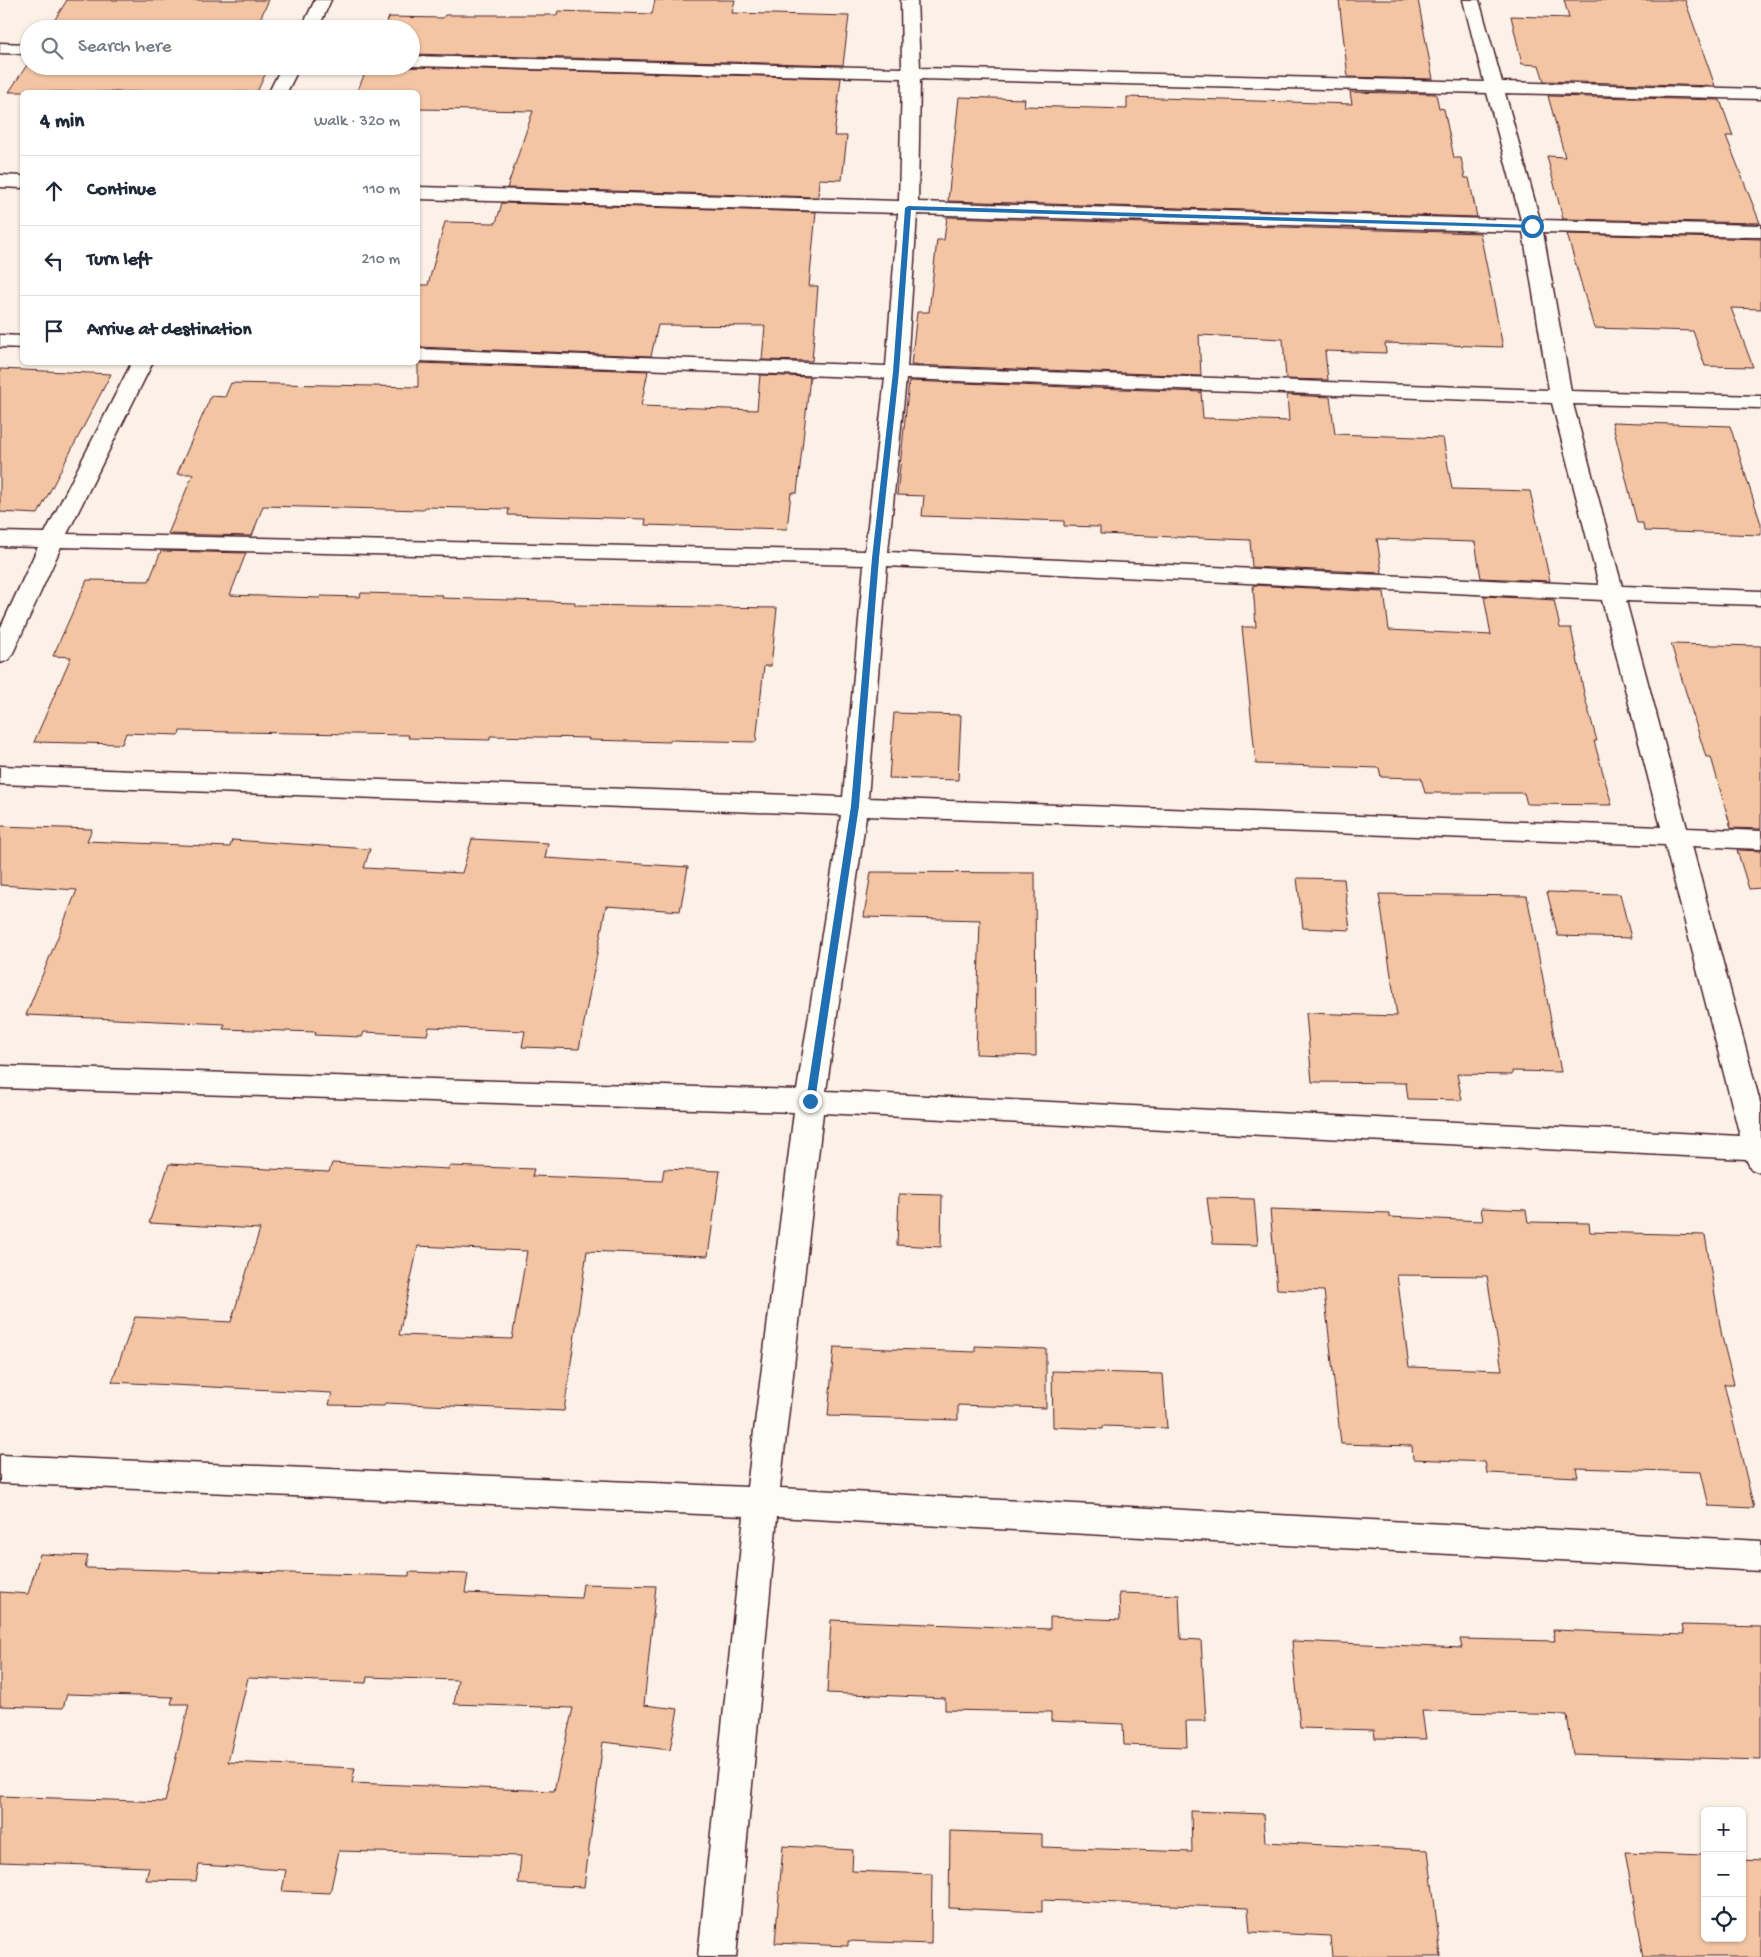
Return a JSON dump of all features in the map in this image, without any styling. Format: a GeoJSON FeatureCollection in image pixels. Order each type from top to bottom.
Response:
{"type":"FeatureCollection","features":[{"type":"Feature","properties":{"kind":"street"},"geometry":{"type":"LineString","coordinates":[[313,20],[323,0]]}},
{"type":"Feature","properties":{"kind":"street"},"geometry":{"type":"LineString","coordinates":[[717,1957],[762,1502],[810,1101],[855,806],[876,558],[896,372],[908,208],[911,75],[909,0]]}},
{"type":"Feature","properties":{"kind":"street"},"geometry":{"type":"LineString","coordinates":[[0,1077],[810,1101],[1760,1152],[1675,836],[1561,398],[1532,226],[1471,0]]}},
{"type":"Feature","properties":{"kind":"street"},"geometry":{"type":"LineString","coordinates":[[0,48],[20,49]]}},
{"type":"Feature","properties":{"kind":"street"},"geometry":{"type":"LineString","coordinates":[[420,61],[911,75],[1761,94]]}},
{"type":"Feature","properties":{"kind":"street"},"geometry":{"type":"LineString","coordinates":[[279,90],[286,75]]}},
{"type":"Feature","properties":{"kind":"street"},"geometry":{"type":"LineString","coordinates":[[0,182],[20,182]]}},
{"type":"Feature","properties":{"kind":"street"},"geometry":{"type":"LineString","coordinates":[[420,193],[1761,231]]}},
{"type":"Feature","properties":{"kind":"street"},"geometry":{"type":"LineString","coordinates":[[0,341],[20,342]]}},
{"type":"Feature","properties":{"kind":"street"},"geometry":{"type":"LineString","coordinates":[[420,355],[1561,398],[1761,402]]}},
{"type":"Feature","properties":{"kind":"street"},"geometry":{"type":"LineString","coordinates":[[0,655],[52,541],[141,365]]}},
{"type":"Feature","properties":{"kind":"street"},"geometry":{"type":"LineString","coordinates":[[0,539],[876,558],[1612,593],[1761,598]]}},
{"type":"Feature","properties":{"kind":"street"},"geometry":{"type":"LineString","coordinates":[[0,775],[1761,840]]}},
{"type":"Feature","properties":{"kind":"street"},"geometry":{"type":"LineString","coordinates":[[0,1469],[762,1502],[1761,1556]]}},
{"type":"Feature","properties":{"kind":"building"},"geometry":{"type":"Polygon","coordinates":[[[67,0],[269,0],[259,20],[55,20],[67,0]]]}},
{"type":"Feature","properties":{"kind":"building"},"geometry":{"type":"Polygon","coordinates":[[[655,0],[735,0],[732,13],[849,16],[843,65],[420,54],[420,20],[388,20],[389,17],[443,18],[445,15],[557,15],[558,11],[652,14],[655,0]]]}},
{"type":"Feature","properties":{"kind":"building"},"geometry":{"type":"Polygon","coordinates":[[[1339,0],[1418,0],[1433,79],[1348,77],[1339,0]]]}},
{"type":"Feature","properties":{"kind":"building"},"geometry":{"type":"Polygon","coordinates":[[[1564,0],[1685,0],[1715,86],[1544,81],[1539,65],[1522,64],[1511,16],[1569,18],[1564,0]]]}},
{"type":"Feature","properties":{"kind":"building"},"geometry":{"type":"Polygon","coordinates":[[[420,67],[841,78],[834,136],[847,136],[842,180],[819,179],[818,197],[507,188],[533,111],[420,109],[420,90],[358,90],[364,75],[420,75],[420,67]]]}},
{"type":"Feature","properties":{"kind":"building"},"geometry":{"type":"Polygon","coordinates":[[[20,75],[265,75],[258,90],[20,90],[20,92],[9,92],[20,75]]]}},
{"type":"Feature","properties":{"kind":"building"},"geometry":{"type":"Polygon","coordinates":[[[1350,92],[1436,94],[1439,108],[1444,109],[1454,158],[1461,158],[1465,178],[1469,178],[1477,217],[948,201],[959,97],[1025,99],[1024,106],[1127,109],[1127,97],[1352,104],[1350,92]]]}},
{"type":"Feature","properties":{"kind":"building"},"geometry":{"type":"Polygon","coordinates":[[[1548,96],[1720,100],[1733,136],[1726,136],[1760,223],[1563,219],[1547,156],[1565,157],[1548,96]]]}},
{"type":"Feature","properties":{"kind":"building"},"geometry":{"type":"Polygon","coordinates":[[[502,203],[816,212],[809,286],[818,286],[812,361],[762,360],[765,326],[658,325],[651,356],[420,347],[420,285],[428,285],[445,222],[496,223],[502,203]]]}},
{"type":"Feature","properties":{"kind":"building"},"geometry":{"type":"Polygon","coordinates":[[[947,217],[1480,233],[1503,347],[1385,343],[1386,353],[1325,351],[1328,380],[1286,379],[1283,339],[1199,335],[1201,376],[911,365],[917,312],[929,312],[937,240],[944,240],[947,217]]]}},
{"type":"Feature","properties":{"kind":"building"},"geometry":{"type":"Polygon","coordinates":[[[1567,234],[1761,239],[1761,309],[1731,308],[1753,367],[1705,366],[1693,331],[1594,328],[1567,234]]]}},
{"type":"Feature","properties":{"kind":"building"},"geometry":{"type":"Polygon","coordinates":[[[420,363],[648,371],[641,406],[757,410],[760,375],[810,377],[797,493],[791,493],[787,529],[645,525],[646,519],[508,515],[509,509],[425,507],[424,510],[263,506],[252,536],[168,534],[193,474],[177,474],[211,396],[225,397],[231,383],[418,387],[418,365],[420,363]]]}},
{"type":"Feature","properties":{"kind":"building"},"geometry":{"type":"Polygon","coordinates":[[[0,369],[111,374],[38,514],[0,512],[0,369]]]}},
{"type":"Feature","properties":{"kind":"building"},"geometry":{"type":"Polygon","coordinates":[[[909,381],[1201,392],[1203,418],[1289,421],[1287,395],[1330,397],[1335,434],[1443,438],[1452,489],[1530,491],[1550,581],[1481,578],[1475,542],[1377,539],[1382,573],[1252,567],[1250,540],[1100,534],[1100,527],[1064,526],[1064,521],[922,516],[924,496],[897,495],[909,381]]]}},
{"type":"Feature","properties":{"kind":"building"},"geometry":{"type":"Polygon","coordinates":[[[1612,422],[1730,426],[1761,524],[1761,535],[1644,531],[1643,523],[1637,523],[1612,422]]]}},
{"type":"Feature","properties":{"kind":"building"},"geometry":{"type":"Polygon","coordinates":[[[161,551],[246,553],[230,595],[320,598],[321,596],[360,597],[361,593],[443,595],[442,598],[575,602],[575,605],[777,608],[771,666],[764,666],[756,742],[670,740],[670,742],[490,736],[490,740],[408,738],[409,735],[180,731],[179,735],[126,733],[122,744],[34,742],[71,657],[53,656],[87,580],[149,581],[161,551]]]}},
{"type":"Feature","properties":{"kind":"building"},"geometry":{"type":"Polygon","coordinates":[[[1253,585],[1384,592],[1389,630],[1491,635],[1484,596],[1554,600],[1560,628],[1571,628],[1585,698],[1597,741],[1594,741],[1612,805],[1527,804],[1524,793],[1425,793],[1421,778],[1381,777],[1379,768],[1256,764],[1242,627],[1256,627],[1253,585]]]}},
{"type":"Feature","properties":{"kind":"building"},"geometry":{"type":"Polygon","coordinates":[[[1671,644],[1761,646],[1761,829],[1731,828],[1711,757],[1706,757],[1671,644]]]}},
{"type":"Feature","properties":{"kind":"building"},"geometry":{"type":"Polygon","coordinates":[[[894,713],[961,715],[958,780],[889,778],[894,713]]]}},
{"type":"Feature","properties":{"kind":"building"},"geometry":{"type":"Polygon","coordinates":[[[0,826],[92,829],[87,841],[230,847],[232,840],[370,849],[364,868],[462,873],[472,839],[548,843],[545,858],[688,867],[680,911],[606,906],[579,1049],[522,1047],[525,1031],[429,1027],[427,1035],[364,1032],[362,1037],[315,1035],[316,1032],[223,1029],[225,1024],[26,1015],[77,890],[0,885],[0,826]]]}},
{"type":"Feature","properties":{"kind":"building"},"geometry":{"type":"Polygon","coordinates":[[[1737,850],[1761,851],[1761,888],[1749,889],[1737,850]]]}},
{"type":"Feature","properties":{"kind":"building"},"geometry":{"type":"Polygon","coordinates":[[[871,872],[1035,873],[1036,1056],[976,1054],[980,920],[864,917],[871,872]]]}},
{"type":"Feature","properties":{"kind":"building"},"geometry":{"type":"Polygon","coordinates":[[[1297,878],[1344,879],[1350,930],[1303,928],[1297,878]]]}},
{"type":"Feature","properties":{"kind":"building"},"geometry":{"type":"Polygon","coordinates":[[[1547,892],[1620,894],[1631,938],[1558,936],[1547,892]]]}},
{"type":"Feature","properties":{"kind":"building"},"geometry":{"type":"Polygon","coordinates":[[[1379,894],[1527,896],[1561,1072],[1512,1071],[1512,1075],[1457,1074],[1462,1100],[1408,1099],[1406,1083],[1312,1082],[1306,1013],[1397,1016],[1379,894]]]}},
{"type":"Feature","properties":{"kind":"building"},"geometry":{"type":"Polygon","coordinates":[[[332,1163],[449,1169],[449,1166],[534,1169],[532,1176],[662,1181],[664,1169],[720,1171],[708,1256],[587,1251],[564,1411],[385,1403],[384,1406],[329,1405],[332,1393],[112,1382],[135,1317],[231,1322],[260,1229],[149,1223],[169,1164],[329,1172],[332,1163]],[[418,1246],[399,1335],[512,1339],[527,1251],[418,1246]]]}},
{"type":"Feature","properties":{"kind":"building"},"geometry":{"type":"Polygon","coordinates":[[[899,1194],[942,1195],[941,1247],[897,1245],[899,1194]]]}},
{"type":"Feature","properties":{"kind":"building"},"geometry":{"type":"Polygon","coordinates":[[[1207,1198],[1254,1199],[1258,1245],[1213,1244],[1207,1198]]]}},
{"type":"Feature","properties":{"kind":"building"},"geometry":{"type":"Polygon","coordinates":[[[1481,1208],[1526,1210],[1528,1222],[1589,1223],[1590,1232],[1705,1235],[1722,1337],[1734,1384],[1724,1384],[1754,1508],[1709,1506],[1701,1472],[1576,1468],[1578,1477],[1487,1473],[1485,1462],[1413,1459],[1412,1446],[1341,1444],[1324,1291],[1277,1289],[1270,1209],[1389,1213],[1389,1217],[1483,1221],[1481,1208]],[[1397,1275],[1409,1367],[1502,1370],[1487,1276],[1397,1275]]]}},
{"type":"Feature","properties":{"kind":"building"},"geometry":{"type":"Polygon","coordinates":[[[975,1346],[1046,1349],[1046,1408],[958,1405],[958,1420],[828,1416],[834,1347],[975,1352],[975,1346]]]}},
{"type":"Feature","properties":{"kind":"building"},"geometry":{"type":"Polygon","coordinates":[[[1052,1371],[1163,1374],[1167,1428],[1103,1426],[1103,1429],[1053,1427],[1052,1371]]]}},
{"type":"Feature","properties":{"kind":"building"},"geometry":{"type":"Polygon","coordinates":[[[40,1554],[88,1556],[85,1568],[409,1576],[409,1572],[468,1574],[465,1593],[581,1598],[583,1584],[656,1586],[644,1705],[678,1709],[670,1750],[603,1742],[584,1887],[518,1884],[521,1856],[339,1851],[330,1893],[282,1891],[286,1870],[199,1865],[196,1881],[146,1880],[149,1867],[0,1862],[0,1796],[165,1802],[189,1704],[171,1704],[173,1697],[67,1694],[63,1708],[0,1706],[0,1592],[28,1594],[40,1554]],[[367,1677],[366,1683],[248,1678],[228,1762],[355,1768],[352,1783],[554,1791],[573,1708],[454,1704],[458,1680],[367,1677]]]}},
{"type":"Feature","properties":{"kind":"building"},"geometry":{"type":"Polygon","coordinates":[[[1119,1593],[1179,1595],[1181,1639],[1201,1640],[1206,1721],[1186,1721],[1187,1747],[1124,1745],[1123,1724],[1051,1721],[1051,1712],[945,1710],[945,1698],[827,1693],[831,1620],[1050,1629],[1050,1617],[1120,1620],[1119,1593]]]}},
{"type":"Feature","properties":{"kind":"building"},"geometry":{"type":"Polygon","coordinates":[[[1682,1625],[1761,1627],[1761,1760],[1573,1754],[1567,1715],[1422,1711],[1426,1739],[1375,1738],[1374,1730],[1300,1728],[1292,1641],[1462,1648],[1460,1639],[1555,1641],[1553,1630],[1684,1635],[1682,1625]]]}},
{"type":"Feature","properties":{"kind":"building"},"geometry":{"type":"Polygon","coordinates":[[[1191,1811],[1263,1814],[1265,1842],[1428,1850],[1441,1957],[1332,1957],[1330,1936],[1250,1932],[1248,1908],[1042,1900],[1042,1912],[949,1908],[950,1831],[1042,1834],[1042,1847],[1192,1852],[1191,1811]]]}},
{"type":"Feature","properties":{"kind":"building"},"geometry":{"type":"Polygon","coordinates":[[[783,1846],[853,1850],[852,1871],[932,1874],[931,1944],[848,1941],[848,1946],[775,1943],[783,1846]]]}},
{"type":"Feature","properties":{"kind":"building"},"geometry":{"type":"Polygon","coordinates":[[[1625,1852],[1701,1855],[1701,1942],[1746,1942],[1746,1859],[1761,1860],[1761,1957],[1644,1957],[1625,1852]]]}},
{"type":"Feature","properties":{"kind":"route"},"geometry":{"type":"LineString","coordinates":[[810,1101],[855,806],[876,558],[896,372],[908,208],[1532,226]]}}]}
